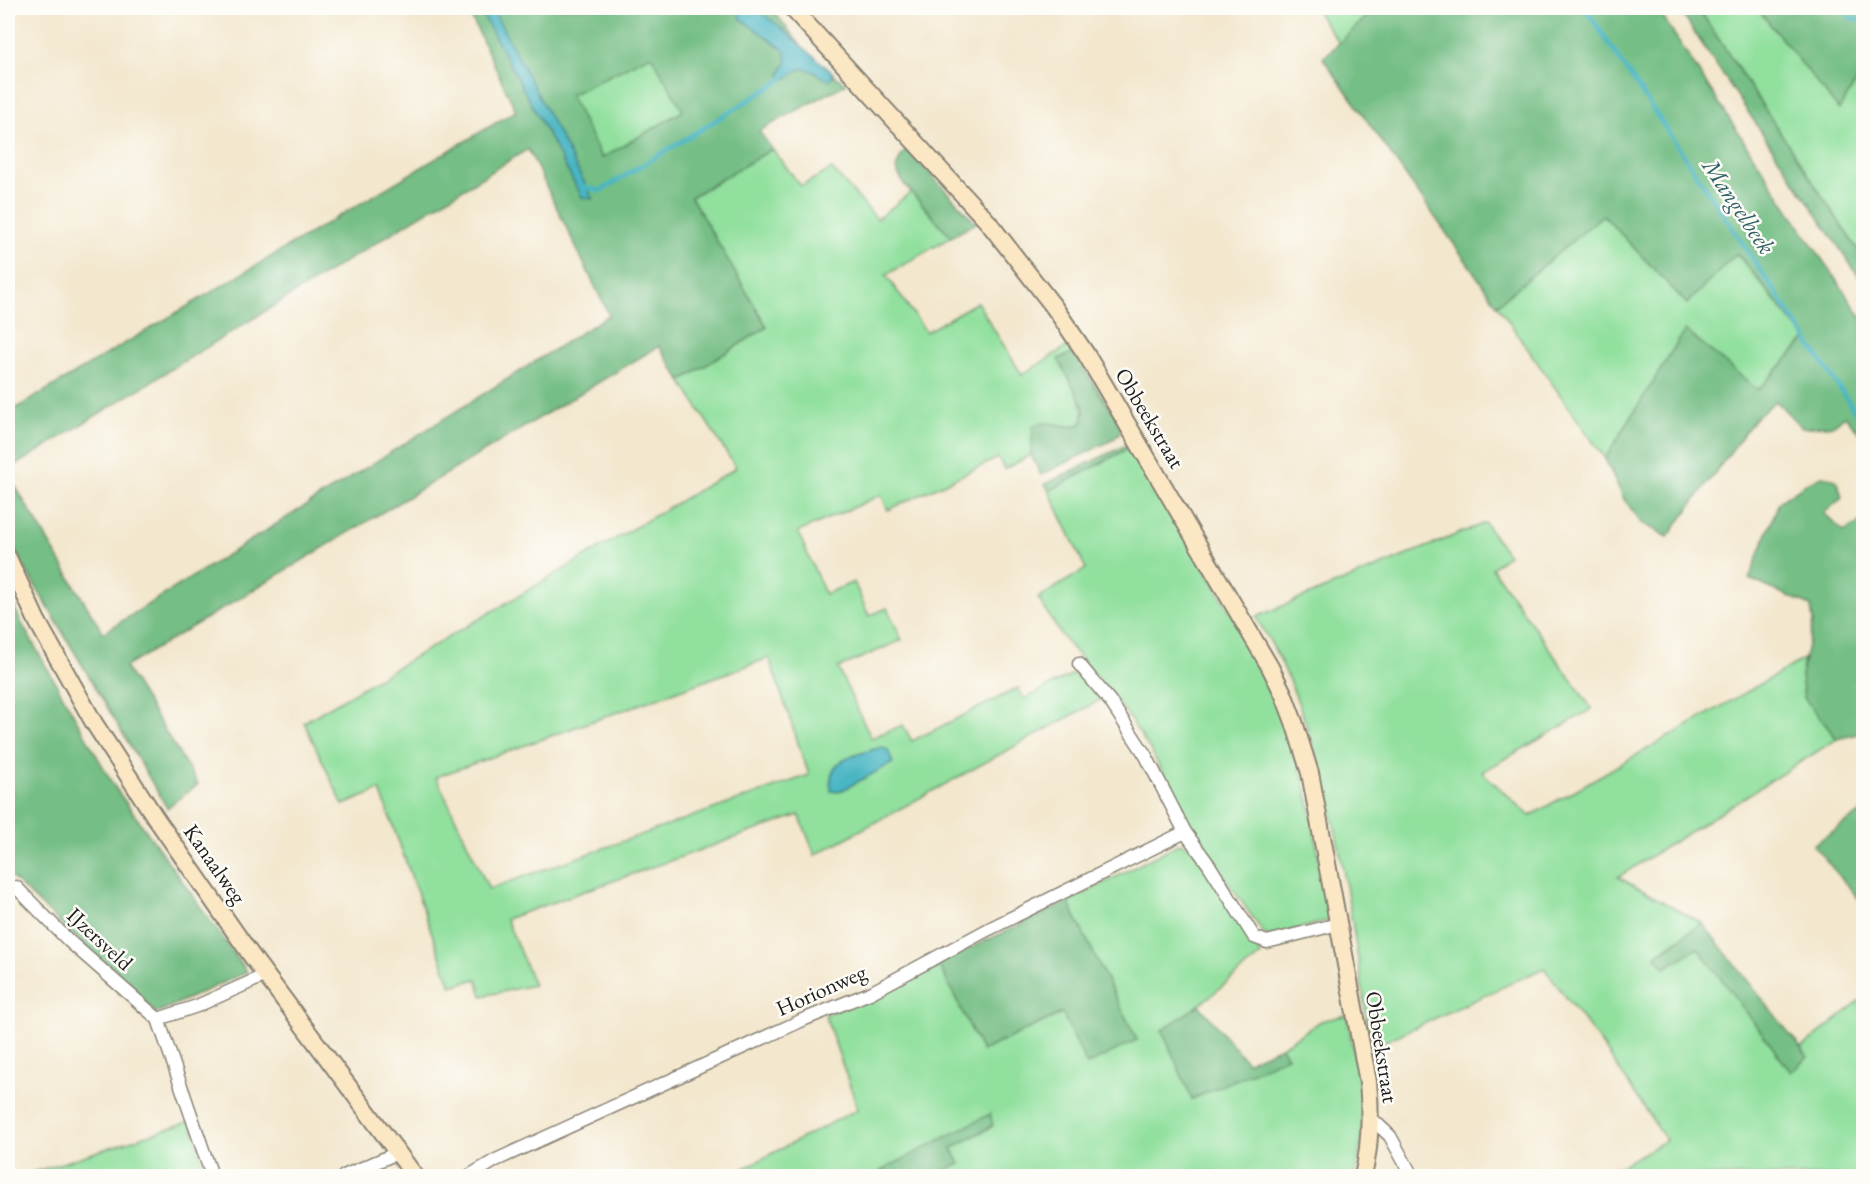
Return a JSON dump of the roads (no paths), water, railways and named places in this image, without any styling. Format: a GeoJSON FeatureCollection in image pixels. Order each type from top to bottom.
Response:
{"type":"FeatureCollection","features":[{"type":"Feature","properties":{"kind":"street","name":"Obbeekstraat"},"geometry":{"type":"LineString","coordinates":[[792,8],[988,222],[1054,307],[1092,364],[1255,640],[1283,693],[1310,773],[1368,1082],[1371,1118],[1369,1146],[1363,1176]]}},
{"type":"Feature","properties":{"kind":"street","name":"Kanaalweg"},"geometry":{"type":"LineString","coordinates":[[8,558],[37,621],[94,723],[155,818],[266,975],[415,1176]]}},
{"type":"Feature","properties":{"kind":"street"},"geometry":{"type":"LineString","coordinates":[[1079,664],[1110,701],[1146,756],[1185,832],[1209,865],[1254,937],[1267,942],[1338,924]]}},
{"type":"Feature","properties":{"kind":"street","name":"Horionweg"},"geometry":{"type":"LineString","coordinates":[[469,1176],[496,1160],[805,1019],[870,993],[989,928],[1185,832]]}},
{"type":"Feature","properties":{"kind":"street","name":"IJzersveld"},"geometry":{"type":"LineString","coordinates":[[16,887],[69,940],[158,1019],[212,1176]]}},
{"type":"Feature","properties":{"kind":"street"},"geometry":{"type":"LineString","coordinates":[[158,1019],[197,1006],[266,975]]}},
{"type":"Feature","properties":{"kind":"street"},"geometry":{"type":"LineString","coordinates":[[1371,1118],[1390,1136],[1412,1176]]}},
{"type":"Feature","properties":{"kind":"street"},"geometry":{"type":"LineString","coordinates":[[344,1176],[397,1152]]}},
{"type":"Feature","properties":{"kind":"water"},"geometry":{"type":"Polygon","coordinates":[[[479,8],[492,8],[593,199],[582,197],[479,8]]]}},
{"type":"Feature","properties":{"kind":"water"},"geometry":{"type":"Polygon","coordinates":[[[742,8],[754,8],[777,24],[833,73],[833,77],[830,80],[803,69],[783,79],[780,75],[787,60],[784,50],[740,18],[739,12],[742,8]]]}},
{"type":"Feature","properties":{"kind":"water"},"geometry":{"type":"Polygon","coordinates":[[[881,747],[888,750],[893,763],[839,792],[831,791],[833,771],[838,764],[845,759],[881,747]]]}},
{"type":"Feature","properties":{"kind":"waterway","name":"Mangelbeek"},"geometry":{"type":"LineString","coordinates":[[1585,8],[1864,425]]}},
{"type":"Feature","properties":{"kind":"waterway"},"geometry":{"type":"LineString","coordinates":[[1848,17],[1864,21]]}},
{"type":"Feature","properties":{"kind":"waterway"},"geometry":{"type":"LineString","coordinates":[[584,187],[600,191],[785,76]]}}]}
